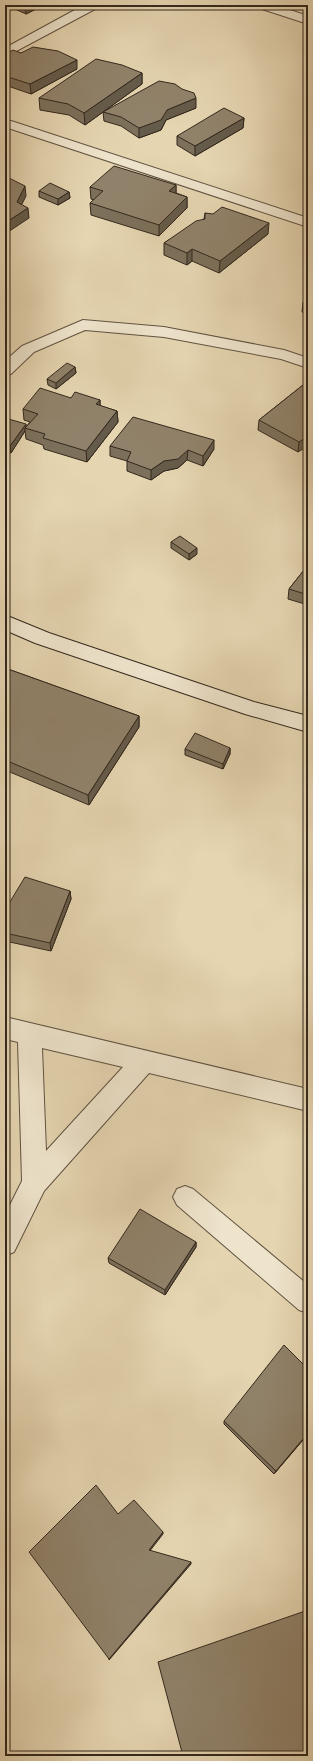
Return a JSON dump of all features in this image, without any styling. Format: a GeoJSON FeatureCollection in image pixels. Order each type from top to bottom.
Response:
{"type":"FeatureCollection","features":[{"type":"Feature","properties":{"kind":"street"},"geometry":{"type":"LineString","coordinates":[[5,52],[93,5]]}},
{"type":"Feature","properties":{"kind":"street"},"geometry":{"type":"LineString","coordinates":[[263,5],[308,20]]}},
{"type":"Feature","properties":{"kind":"street"},"geometry":{"type":"LineString","coordinates":[[296,16],[308,9]]}},
{"type":"Feature","properties":{"kind":"street"},"geometry":{"type":"LineString","coordinates":[[5,123],[308,223]]}},
{"type":"Feature","properties":{"kind":"street"},"geometry":{"type":"LineString","coordinates":[[5,370],[28,349],[83,325],[164,332],[284,355],[308,363]]}},
{"type":"Feature","properties":{"kind":"street"},"geometry":{"type":"LineString","coordinates":[[5,622],[42,638],[245,707],[308,724]]}},
{"type":"Feature","properties":{"kind":"street"},"geometry":{"type":"LineString","coordinates":[[5,1028],[308,1100]]}},
{"type":"Feature","properties":{"kind":"street"},"geometry":{"type":"LineString","coordinates":[[30,1034],[35,1182]]}},
{"type":"Feature","properties":{"kind":"street"},"geometry":{"type":"LineString","coordinates":[[5,1243],[35,1182],[144,1061]]}},
{"type":"Feature","properties":{"kind":"lane"},"geometry":{"type":"LineString","coordinates":[[185,1197],[308,1301]]}},
{"type":"Feature","properties":{"kind":"building"},"geometry":{"type":"Polygon","coordinates":[[[33,47],[58,51],[77,60],[30,84],[5,76],[5,54],[13,50],[21,53],[33,47]]]}},
{"type":"Feature","properties":{"kind":"building"},"geometry":{"type":"Polygon","coordinates":[[[96,59],[122,65],[142,73],[84,113],[68,104],[39,98],[96,59]]]}},
{"type":"Feature","properties":{"kind":"building"},"geometry":{"type":"Polygon","coordinates":[[[159,81],[175,84],[182,89],[194,93],[196,98],[167,110],[161,120],[139,128],[121,117],[103,112],[159,81]]]}},
{"type":"Feature","properties":{"kind":"building"},"geometry":{"type":"Polygon","coordinates":[[[224,108],[244,118],[195,146],[177,136],[224,108]]]}},
{"type":"Feature","properties":{"kind":"building"},"geometry":{"type":"Polygon","coordinates":[[[114,166],[176,185],[169,191],[187,197],[159,225],[90,203],[103,191],[90,187],[114,166]]]}},
{"type":"Feature","properties":{"kind":"building"},"geometry":{"type":"Polygon","coordinates":[[[5,176],[25,186],[17,202],[28,208],[5,223],[5,176]]]}},
{"type":"Feature","properties":{"kind":"building"},"geometry":{"type":"Polygon","coordinates":[[[50,183],[69,192],[58,199],[39,191],[50,183]]]}},
{"type":"Feature","properties":{"kind":"building"},"geometry":{"type":"Polygon","coordinates":[[[222,207],[269,223],[220,261],[192,249],[187,253],[164,243],[196,221],[205,219],[205,213],[213,214],[222,207]]]}},
{"type":"Feature","properties":{"kind":"building"},"geometry":{"type":"Polygon","coordinates":[[[308,297],[308,304],[303,302],[308,297]]]}},
{"type":"Feature","properties":{"kind":"building"},"geometry":{"type":"Polygon","coordinates":[[[67,363],[75,367],[56,383],[47,379],[67,363]]]}},
{"type":"Feature","properties":{"kind":"building"},"geometry":{"type":"Polygon","coordinates":[[[308,381],[308,436],[299,442],[259,420],[308,381]]]}},
{"type":"Feature","properties":{"kind":"building"},"geometry":{"type":"Polygon","coordinates":[[[40,388],[71,398],[75,392],[100,400],[96,404],[117,411],[86,451],[43,438],[45,434],[25,428],[38,414],[23,409],[40,388]]]}},
{"type":"Feature","properties":{"kind":"building"},"geometry":{"type":"Polygon","coordinates":[[[133,417],[214,440],[203,456],[188,450],[178,459],[164,461],[151,470],[127,461],[131,452],[110,446],[133,417]]]}},
{"type":"Feature","properties":{"kind":"building"},"geometry":{"type":"Polygon","coordinates":[[[5,418],[26,424],[10,446],[5,445],[5,418]]]}},
{"type":"Feature","properties":{"kind":"building"},"geometry":{"type":"Polygon","coordinates":[[[180,536],[197,548],[189,554],[171,542],[180,536]]]}},
{"type":"Feature","properties":{"kind":"building"},"geometry":{"type":"Polygon","coordinates":[[[308,565],[308,595],[289,589],[308,565]]]}},
{"type":"Feature","properties":{"kind":"building"},"geometry":{"type":"Polygon","coordinates":[[[5,668],[139,716],[88,795],[5,760],[5,668]]]}},
{"type":"Feature","properties":{"kind":"building"},"geometry":{"type":"Polygon","coordinates":[[[195,733],[230,748],[223,764],[185,749],[195,733]]]}},
{"type":"Feature","properties":{"kind":"building"},"geometry":{"type":"Polygon","coordinates":[[[25,877],[70,891],[50,943],[5,933],[5,910],[25,877]]]}},
{"type":"Feature","properties":{"kind":"building"},"geometry":{"type":"Polygon","coordinates":[[[140,1209],[196,1242],[165,1290],[108,1258],[140,1209]]]}},
{"type":"Feature","properties":{"kind":"building"},"geometry":{"type":"Polygon","coordinates":[[[284,1345],[308,1369],[308,1433],[276,1471],[224,1421],[284,1345]]]}},
{"type":"Feature","properties":{"kind":"building"},"geometry":{"type":"Polygon","coordinates":[[[96,1485],[118,1514],[134,1500],[163,1532],[149,1550],[191,1562],[109,1659],[29,1552],[96,1485]]]}},
{"type":"Feature","properties":{"kind":"building"},"geometry":{"type":"Polygon","coordinates":[[[308,1610],[308,1756],[183,1756],[158,1662],[308,1610]]]}}]}
